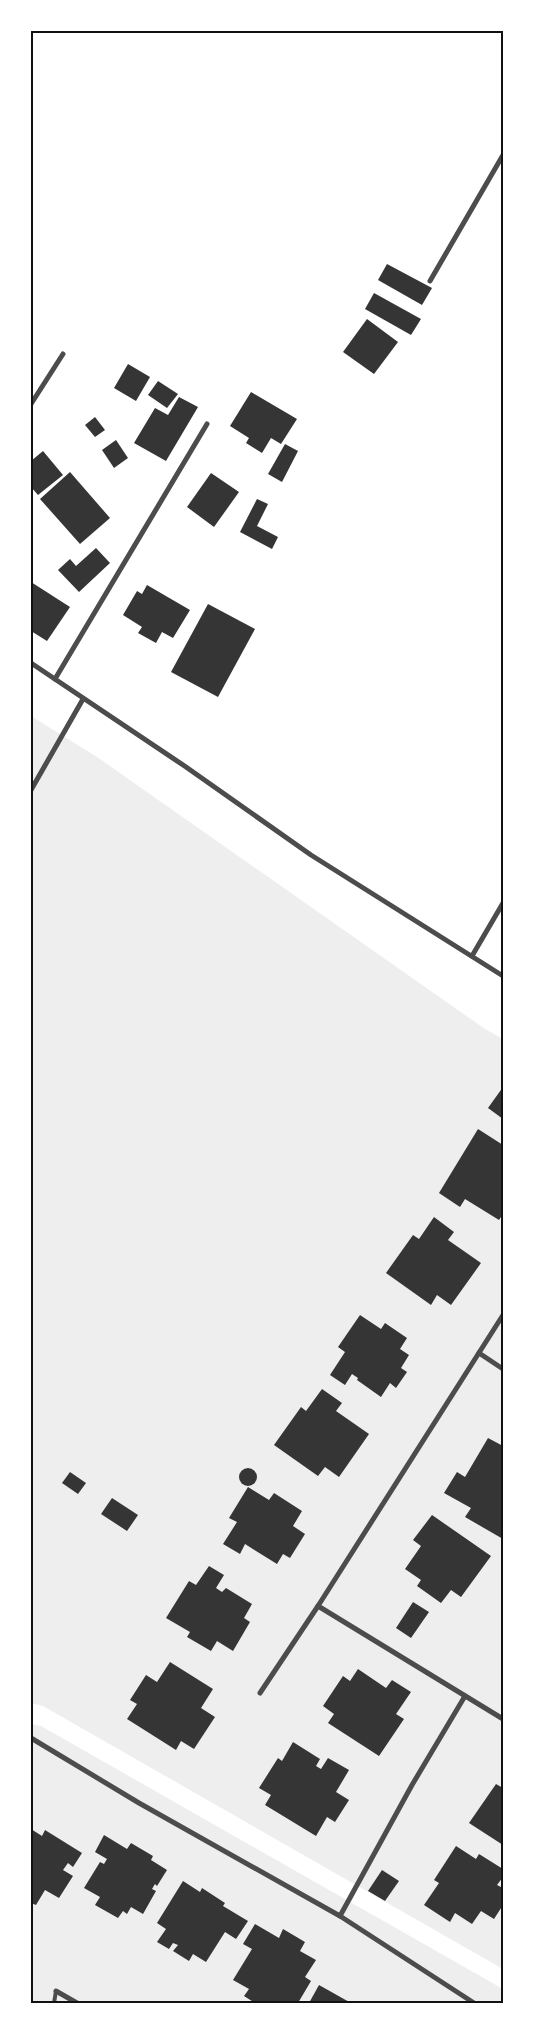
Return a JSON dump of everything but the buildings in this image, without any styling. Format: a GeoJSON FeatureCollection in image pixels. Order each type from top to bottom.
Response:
{"type":"FeatureCollection","features":[{"type":"Feature","properties":{"kind":"street"},"geometry":{"type":"LineString","coordinates":[[430,281],[503,155]]}},
{"type":"Feature","properties":{"kind":"street"},"geometry":{"type":"LineString","coordinates":[[31,404],[63,354]]}},
{"type":"Feature","properties":{"kind":"street"},"geometry":{"type":"LineString","coordinates":[[55,679],[207,424]]}},
{"type":"Feature","properties":{"kind":"street"},"geometry":{"type":"LineString","coordinates":[[31,664],[186,767],[311,855],[503,976]]}},
{"type":"Feature","properties":{"kind":"street"},"geometry":{"type":"LineString","coordinates":[[31,790],[83,699]]}},
{"type":"Feature","properties":{"kind":"street"},"geometry":{"type":"LineString","coordinates":[[472,956],[503,903]]}},
{"type":"Feature","properties":{"kind":"street"},"geometry":{"type":"LineString","coordinates":[[260,1694],[503,1315]]}},
{"type":"Feature","properties":{"kind":"street"},"geometry":{"type":"LineString","coordinates":[[479,1353],[503,1369]]}},
{"type":"Feature","properties":{"kind":"street"},"geometry":{"type":"LineString","coordinates":[[318,1606],[503,1719]]}},
{"type":"Feature","properties":{"kind":"street"},"geometry":{"type":"LineString","coordinates":[[340,1916],[412,1785],[465,1696]]}},
{"type":"Feature","properties":{"kind":"street"},"geometry":{"type":"LineString","coordinates":[[31,1738],[139,1803],[340,1916],[472,2002]]}},
{"type":"Feature","properties":{"kind":"street"},"geometry":{"type":"LineString","coordinates":[[56,1991],[77,2003]]}},
{"type":"Feature","properties":{"kind":"lane"},"geometry":{"type":"LineString","coordinates":[[54,2003],[56,1991]]}},
{"type":"Feature","properties":{"kind":"shaded area"},"geometry":{"type":"Polygon","coordinates":[[[31,716],[97,757],[485,1029],[503,1039],[503,1969],[43,1706],[31,1703],[31,716]]]}},
{"type":"Feature","properties":{"kind":"shaded area"},"geometry":{"type":"Polygon","coordinates":[[[31,1724],[41,1726],[503,1989],[503,2003],[31,2003],[31,1724]]]}}]}
